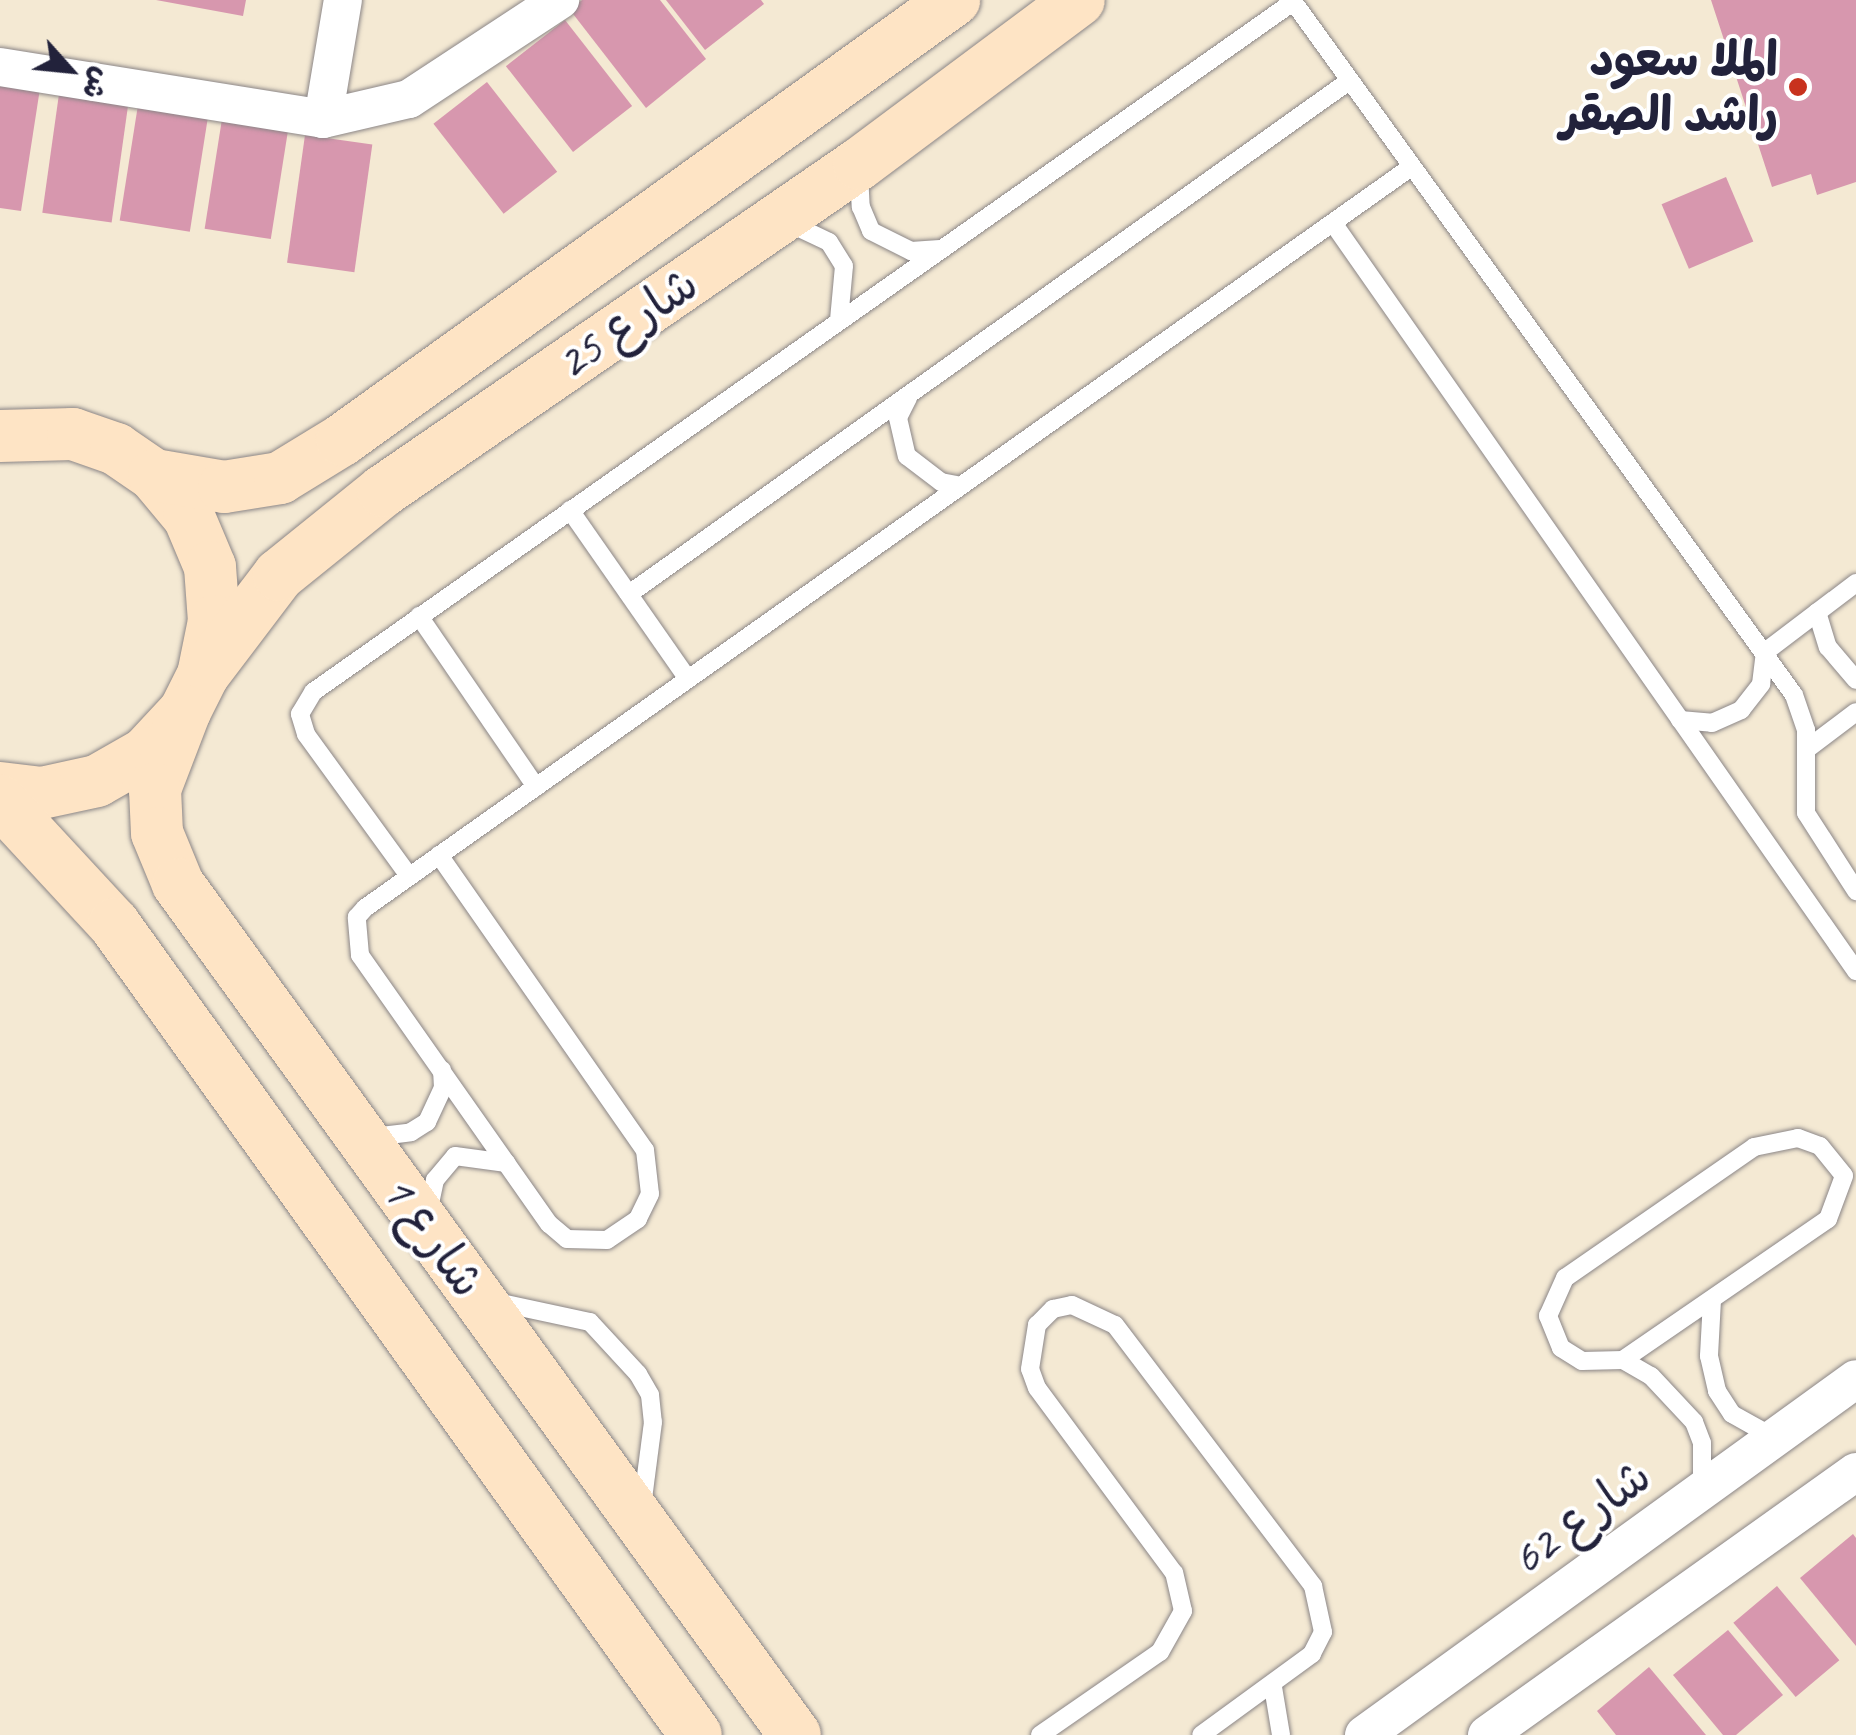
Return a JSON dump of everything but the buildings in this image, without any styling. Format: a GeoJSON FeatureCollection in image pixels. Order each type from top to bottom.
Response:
{"type":"FeatureCollection","features":[{"type":"Feature","properties":{"kind":"street"},"geometry":{"type":"LineString","coordinates":[[323,119],[343,0]]}},
{"type":"Feature","properties":{"kind":"street"},"geometry":{"type":"LineString","coordinates":[[0,66],[323,119],[373,112],[444,82],[560,0]]}},
{"type":"Feature","properties":{"kind":"street","name":"شارع 25"},"geometry":{"type":"LineString","coordinates":[[154,475],[224,487],[280,478],[342,440],[954,0]]}},
{"type":"Feature","properties":{"kind":"street","name":"شارع 25"},"geometry":{"type":"LineString","coordinates":[[194,693],[279,574],[383,491],[860,164],[1079,0]]}},
{"type":"Feature","properties":{"kind":"street"},"geometry":{"type":"LineString","coordinates":[[0,392],[73,434],[116,449],[154,475],[189,517],[210,567],[214,622],[194,693],[146,753],[97,781],[42,792],[0,788]]}},
{"type":"Feature","properties":{"kind":"street"},"geometry":{"type":"LineString","coordinates":[[0,436],[73,434]]}},
{"type":"Feature","properties":{"kind":"street","name":"شارع 1"},"geometry":{"type":"LineString","coordinates":[[194,693],[155,789],[156,834],[178,884],[235,970],[362,1137],[795,1735]]}},
{"type":"Feature","properties":{"kind":"street","name":"شارع 1"},"geometry":{"type":"LineString","coordinates":[[0,801],[114,924],[696,1735]]}},
{"type":"Feature","properties":{"kind":"street","name":"شارع 62"},"geometry":{"type":"LineString","coordinates":[[1364,1735],[1856,1380]]}},
{"type":"Feature","properties":{"kind":"street"},"geometry":{"type":"LineString","coordinates":[[1487,1735],[1856,1472]]}},
{"type":"Feature","properties":{"kind":"lane"},"geometry":{"type":"LineString","coordinates":[[410,876],[315,748],[300,714],[312,692],[1292,1],[1794,695],[1806,749],[1806,813],[1856,891]]}},
{"type":"Feature","properties":{"kind":"lane"},"geometry":{"type":"LineString","coordinates":[[629,594],[1350,81]]}},
{"type":"Feature","properties":{"kind":"lane"},"geometry":{"type":"LineString","coordinates":[[860,164],[861,207],[871,230],[911,251],[941,249]]}},
{"type":"Feature","properties":{"kind":"lane"},"geometry":{"type":"LineString","coordinates":[[440,856],[644,1150],[650,1194],[638,1219],[606,1240],[567,1238],[548,1224],[356,942],[357,918],[410,876],[1411,167]]}},
{"type":"Feature","properties":{"kind":"lane"},"geometry":{"type":"LineString","coordinates":[[779,220],[828,242],[844,266],[839,320]]}},
{"type":"Feature","properties":{"kind":"lane"},"geometry":{"type":"LineString","coordinates":[[1333,223],[1856,970]]}},
{"type":"Feature","properties":{"kind":"lane"},"geometry":{"type":"LineString","coordinates":[[910,393],[898,418],[907,456],[941,482],[961,486]]}},
{"type":"Feature","properties":{"kind":"lane"},"geometry":{"type":"LineString","coordinates":[[570,510],[688,679]]}},
{"type":"Feature","properties":{"kind":"lane"},"geometry":{"type":"LineString","coordinates":[[1680,720],[1712,722],[1741,710],[1761,684],[1765,652],[1856,582]]}},
{"type":"Feature","properties":{"kind":"lane"},"geometry":{"type":"LineString","coordinates":[[1817,612],[1828,647],[1856,680]]}},
{"type":"Feature","properties":{"kind":"lane"},"geometry":{"type":"LineString","coordinates":[[419,616],[536,787]]}},
{"type":"Feature","properties":{"kind":"lane"},"geometry":{"type":"LineString","coordinates":[[1806,749],[1856,712]]}},
{"type":"Feature","properties":{"kind":"lane"},"geometry":{"type":"LineString","coordinates":[[362,1137],[411,1132],[427,1122],[444,1088],[442,1069]]}},
{"type":"Feature","properties":{"kind":"lane"},"geometry":{"type":"LineString","coordinates":[[1623,1360],[1828,1218],[1844,1176],[1820,1146],[1798,1138],[1754,1148],[1565,1278],[1548,1316],[1561,1348],[1582,1361],[1623,1360],[1651,1376],[1694,1422],[1702,1443],[1702,1491]]}},
{"type":"Feature","properties":{"kind":"lane"},"geometry":{"type":"LineString","coordinates":[[426,1228],[435,1180],[456,1156],[509,1163]]}},
{"type":"Feature","properties":{"kind":"lane"},"geometry":{"type":"LineString","coordinates":[[478,1299],[590,1322],[638,1374],[650,1395],[653,1422],[640,1522]]}},
{"type":"Feature","properties":{"kind":"lane"},"geometry":{"type":"LineString","coordinates":[[1712,1300],[1708,1356],[1717,1391],[1732,1414],[1776,1439]]}},
{"type":"Feature","properties":{"kind":"lane"},"geometry":{"type":"LineString","coordinates":[[1040,1735],[1160,1652],[1183,1612],[1174,1573],[1038,1388],[1030,1369],[1037,1325],[1053,1310],[1072,1305],[1115,1325],[1313,1586],[1323,1632],[1302,1666],[1206,1734]]}},
{"type":"Feature","properties":{"kind":"lane"},"geometry":{"type":"LineString","coordinates":[[1273,1687],[1281,1735]]}},
{"type":"Feature","properties":{"kind":"place","name":"الملا سعود راشد الصقر"},"geometry":{"type":"Point","coordinates":[1798,87]}}]}
